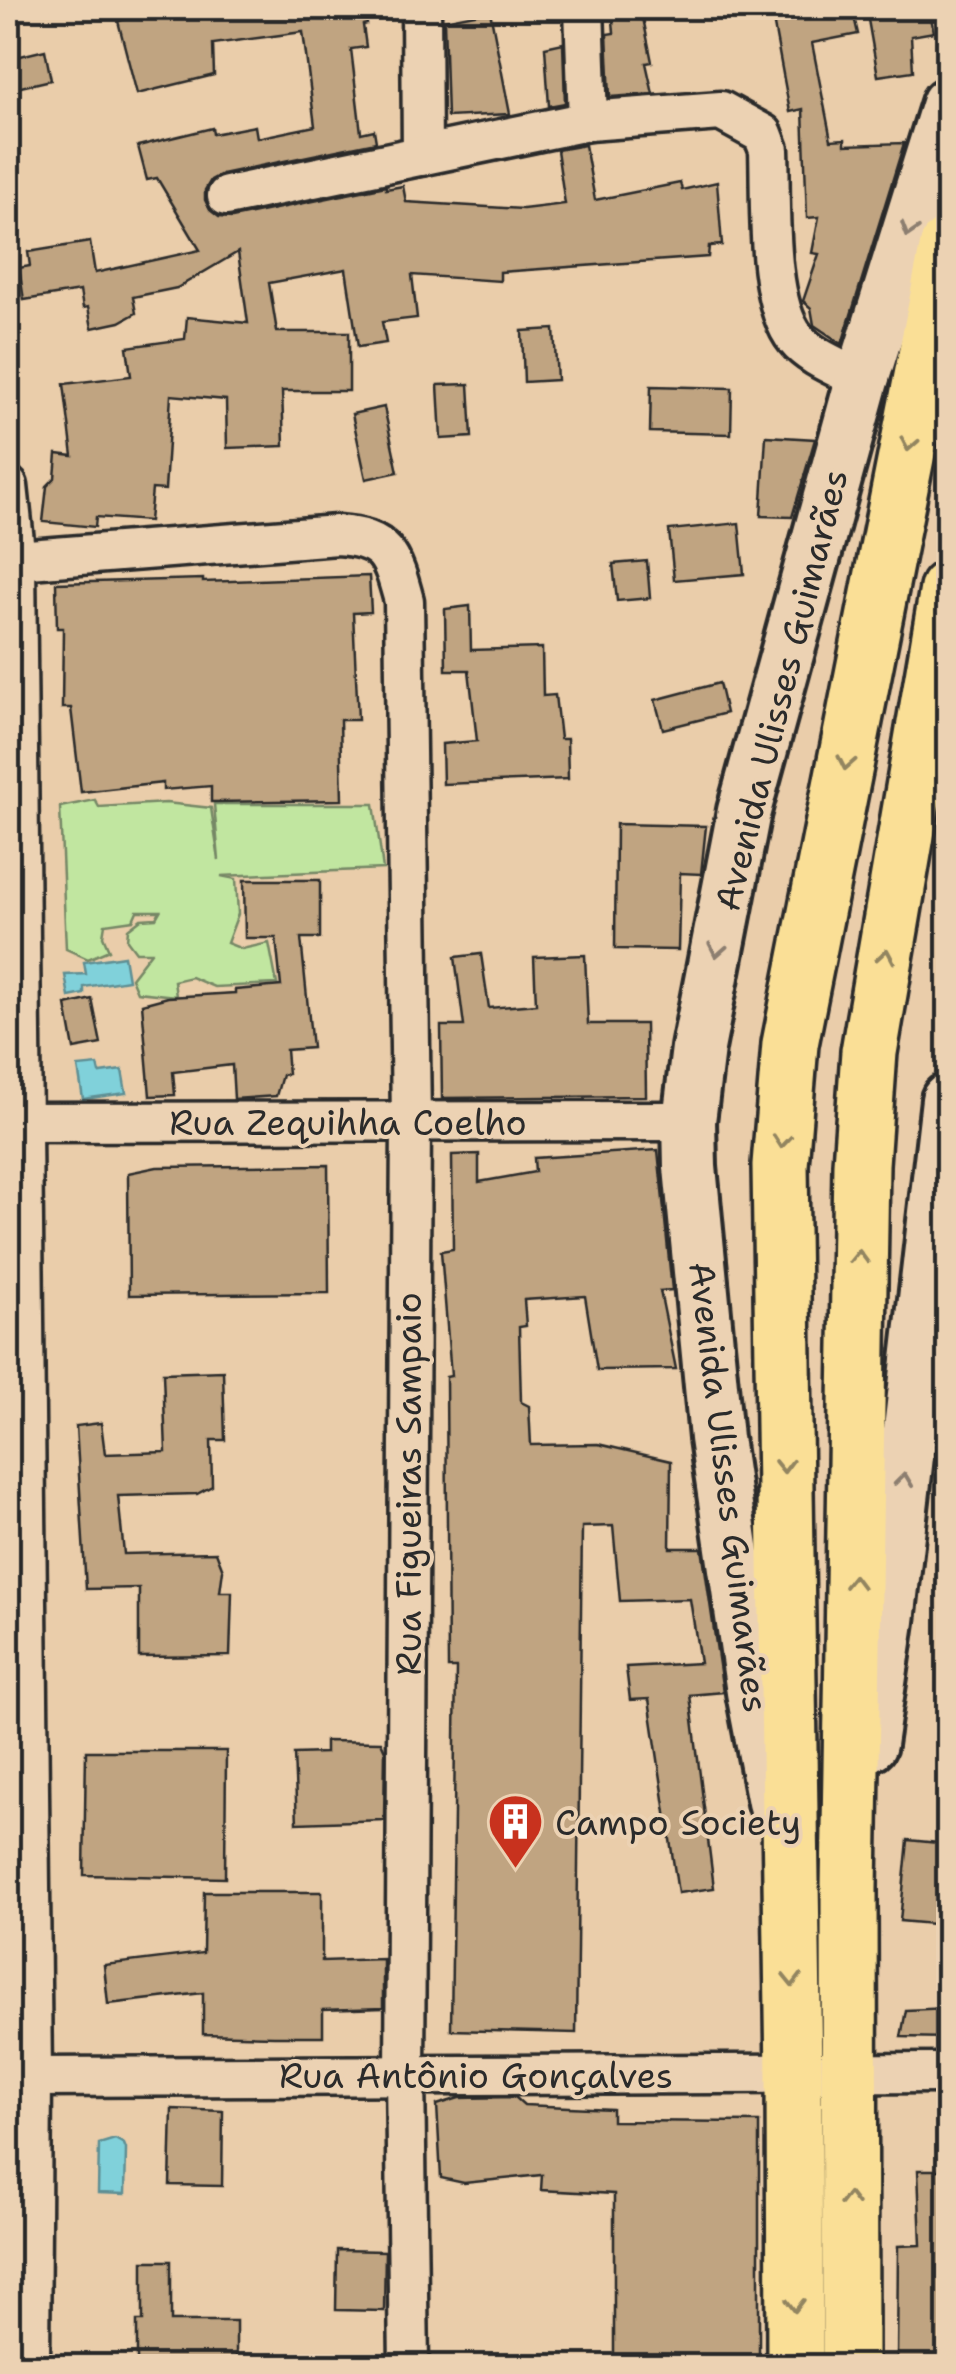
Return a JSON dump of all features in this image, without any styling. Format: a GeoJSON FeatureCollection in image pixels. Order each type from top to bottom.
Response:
{"type":"FeatureCollection","features":[{"type":"Feature","properties":{"kind":"main road","name":"Avenida Ulisses Guimarães"},"geometry":{"type":"LineString","coordinates":[[795,2366],[780,1165],[790,1044],[948,246]]}},
{"type":"Feature","properties":{"kind":"main road"},"geometry":{"type":"LineString","coordinates":[[850,2366],[849,1889],[860,1183],[870,1052],[948,588]]}},
{"type":"Feature","properties":{"kind":"main road"},"geometry":{"type":"LineString","coordinates":[[790,1044],[870,1052]]}},
{"type":"Feature","properties":{"kind":"street"},"geometry":{"type":"LineString","coordinates":[[422,8],[422,156]]}},
{"type":"Feature","properties":{"kind":"street"},"geometry":{"type":"LineString","coordinates":[[584,8],[588,121]]}},
{"type":"Feature","properties":{"kind":"street","name":"Avenida Ulisses Guimarães"},"geometry":{"type":"LineString","coordinates":[[790,1883],[753,1692],[716,1438],[689,1121],[698,1048],[744,810],[862,380],[948,104]]}},
{"type":"Feature","properties":{"kind":"street"},"geometry":{"type":"LineString","coordinates":[[226,196],[588,121],[720,111],[763,134],[769,150],[776,300],[794,338],[862,380]]}},
{"type":"Feature","properties":{"kind":"street"},"geometry":{"type":"LineString","coordinates":[[8,486],[16,560],[20,2070],[30,2366]]}},
{"type":"Feature","properties":{"kind":"street","name":"Rua Figueiras Sampaio"},"geometry":{"type":"LineString","coordinates":[[16,560],[366,536],[381,546],[395,568],[404,600],[411,1122],[405,2075],[409,2366]]}},
{"type":"Feature","properties":{"kind":"street"},"geometry":{"type":"LineString","coordinates":[[849,1889],[888,1621],[948,1110]]}},
{"type":"Feature","properties":{"kind":"street","name":"Rua Zequihha Coelho"},"geometry":{"type":"LineString","coordinates":[[15,1122],[689,1121]]}},
{"type":"Feature","properties":{"kind":"street","name":"Rua Antônio Gonçalves"},"geometry":{"type":"LineString","coordinates":[[20,2070],[405,2075],[948,2073]]}},
{"type":"Feature","properties":{"kind":"green space"},"geometry":{"type":"Polygon","coordinates":[[[95,800],[99,807],[166,803],[211,808],[219,860],[214,804],[374,804],[383,869],[221,876],[236,879],[238,914],[227,943],[242,949],[269,943],[277,984],[214,987],[191,977],[174,981],[176,996],[137,992],[131,978],[151,952],[136,952],[127,940],[128,929],[141,919],[156,918],[160,911],[137,911],[133,920],[105,924],[103,936],[109,950],[88,959],[66,949],[60,807],[95,800]]]}},
{"type":"Feature","properties":{"kind":"water"},"geometry":{"type":"Polygon","coordinates":[[[124,956],[128,980],[84,987],[84,994],[69,997],[65,975],[86,974],[84,962],[124,956]]]}},
{"type":"Feature","properties":{"kind":"water"},"geometry":{"type":"Polygon","coordinates":[[[98,1065],[100,1073],[122,1070],[126,1093],[83,1099],[78,1067],[98,1065]]]}},
{"type":"Feature","properties":{"kind":"water"},"geometry":{"type":"Polygon","coordinates":[[[115,2139],[126,2149],[125,2194],[98,2193],[99,2144],[115,2139]]]}},
{"type":"Feature","properties":{"kind":"building"},"geometry":{"type":"Polygon","coordinates":[[[169,8],[365,8],[366,47],[351,49],[361,133],[374,130],[376,142],[222,174],[211,180],[205,190],[210,210],[219,217],[232,218],[386,186],[403,186],[406,202],[523,209],[565,204],[557,150],[585,145],[595,200],[680,183],[682,190],[717,182],[722,245],[709,246],[708,257],[500,272],[500,281],[412,275],[417,318],[382,322],[386,343],[358,347],[346,269],[269,283],[277,332],[349,332],[349,391],[282,391],[284,446],[227,448],[226,400],[171,395],[165,490],[152,489],[149,521],[96,517],[95,527],[43,522],[47,486],[55,478],[57,454],[73,456],[64,384],[131,376],[127,347],[185,339],[187,317],[248,323],[238,252],[177,288],[133,297],[136,313],[120,322],[92,328],[80,291],[24,300],[19,268],[30,266],[28,252],[90,242],[95,273],[200,250],[157,178],[147,180],[138,146],[212,128],[213,134],[255,126],[257,138],[315,126],[303,32],[213,44],[214,75],[137,94],[118,21],[169,8]]]}},
{"type":"Feature","properties":{"kind":"building"},"geometry":{"type":"Polygon","coordinates":[[[612,8],[641,8],[652,62],[646,63],[653,94],[610,97],[607,34],[614,33],[612,8]]]}},
{"type":"Feature","properties":{"kind":"building"},"geometry":{"type":"Polygon","coordinates":[[[813,8],[852,8],[858,34],[812,43],[831,140],[845,139],[845,145],[904,143],[842,344],[814,325],[811,308],[803,301],[819,254],[812,253],[819,217],[807,218],[803,109],[790,112],[773,20],[814,12],[813,8]]]}},
{"type":"Feature","properties":{"kind":"building"},"geometry":{"type":"Polygon","coordinates":[[[896,8],[929,8],[934,32],[911,36],[913,71],[878,76],[867,14],[896,8]]]}},
{"type":"Feature","properties":{"kind":"building"},"geometry":{"type":"Polygon","coordinates":[[[490,11],[510,114],[447,117],[444,20],[490,11]]]}},
{"type":"Feature","properties":{"kind":"building"},"geometry":{"type":"Polygon","coordinates":[[[563,43],[565,103],[549,106],[545,47],[563,43]]]}},
{"type":"Feature","properties":{"kind":"building"},"geometry":{"type":"Polygon","coordinates":[[[45,50],[51,80],[8,90],[8,59],[45,50]]]}},
{"type":"Feature","properties":{"kind":"building"},"geometry":{"type":"Polygon","coordinates":[[[554,329],[557,380],[524,382],[522,331],[554,329]]]}},
{"type":"Feature","properties":{"kind":"building"},"geometry":{"type":"Polygon","coordinates":[[[469,384],[472,437],[441,439],[438,385],[469,384]]]}},
{"type":"Feature","properties":{"kind":"building"},"geometry":{"type":"Polygon","coordinates":[[[651,386],[732,388],[731,434],[650,432],[651,386]]]}},
{"type":"Feature","properties":{"kind":"building"},"geometry":{"type":"Polygon","coordinates":[[[384,407],[398,472],[366,479],[352,414],[384,407]]]}},
{"type":"Feature","properties":{"kind":"building"},"geometry":{"type":"Polygon","coordinates":[[[766,436],[815,439],[792,517],[761,516],[766,436]]]}},
{"type":"Feature","properties":{"kind":"building"},"geometry":{"type":"Polygon","coordinates":[[[739,523],[744,574],[674,580],[669,530],[739,523]]]}},
{"type":"Feature","properties":{"kind":"building"},"geometry":{"type":"Polygon","coordinates":[[[647,561],[650,598],[617,601],[613,564],[647,561]]]}},
{"type":"Feature","properties":{"kind":"building"},"geometry":{"type":"Polygon","coordinates":[[[369,576],[371,612],[353,613],[358,720],[340,720],[342,800],[211,802],[211,786],[163,790],[163,783],[81,792],[71,708],[62,708],[63,628],[57,628],[56,583],[369,576]]]}},
{"type":"Feature","properties":{"kind":"building"},"geometry":{"type":"Polygon","coordinates":[[[470,606],[471,650],[542,648],[543,696],[555,695],[560,739],[567,739],[568,779],[443,784],[442,744],[477,741],[469,670],[446,670],[445,609],[470,606]]]}},
{"type":"Feature","properties":{"kind":"building"},"geometry":{"type":"Polygon","coordinates":[[[719,683],[726,713],[663,729],[655,700],[719,683]]]}},
{"type":"Feature","properties":{"kind":"building"},"geometry":{"type":"Polygon","coordinates":[[[616,824],[706,826],[701,874],[680,873],[678,950],[615,949],[616,824]]]}},
{"type":"Feature","properties":{"kind":"building"},"geometry":{"type":"Polygon","coordinates":[[[244,880],[320,880],[320,938],[301,938],[312,1048],[286,1050],[288,1074],[282,1075],[276,1096],[234,1099],[232,1065],[173,1072],[175,1095],[150,1096],[142,1004],[168,997],[281,986],[276,938],[245,938],[244,880]]]}},
{"type":"Feature","properties":{"kind":"building"},"geometry":{"type":"Polygon","coordinates":[[[481,954],[489,1008],[536,1004],[534,957],[585,955],[588,1024],[645,1024],[646,1096],[442,1098],[441,1026],[464,1026],[455,957],[481,954]]]}},
{"type":"Feature","properties":{"kind":"building"},"geometry":{"type":"Polygon","coordinates":[[[92,999],[101,1044],[74,1049],[66,1005],[92,999]]]}},
{"type":"Feature","properties":{"kind":"building"},"geometry":{"type":"Polygon","coordinates":[[[658,1150],[672,1290],[660,1291],[676,1369],[597,1370],[585,1296],[524,1300],[526,1326],[519,1327],[521,1402],[529,1406],[531,1445],[598,1444],[671,1461],[670,1548],[702,1548],[723,1692],[690,1695],[714,1888],[678,1893],[649,1699],[630,1700],[626,1667],[700,1663],[690,1599],[620,1601],[613,1526],[582,1527],[576,2033],[451,2030],[456,1668],[448,1668],[446,1377],[451,1376],[441,1251],[453,1249],[452,1155],[479,1154],[479,1182],[535,1172],[534,1158],[658,1150]]]}},
{"type":"Feature","properties":{"kind":"building"},"geometry":{"type":"Polygon","coordinates":[[[328,1165],[329,1293],[129,1295],[128,1173],[157,1167],[328,1165]]]}},
{"type":"Feature","properties":{"kind":"building"},"geometry":{"type":"Polygon","coordinates":[[[223,1371],[225,1440],[211,1440],[212,1486],[197,1494],[118,1496],[124,1554],[216,1552],[223,1570],[220,1592],[232,1592],[230,1656],[139,1657],[139,1588],[86,1589],[76,1426],[101,1423],[105,1454],[166,1452],[163,1373],[223,1371]]]}},
{"type":"Feature","properties":{"kind":"building"},"geometry":{"type":"Polygon","coordinates":[[[325,1741],[381,1742],[385,1751],[384,1820],[297,1823],[294,1754],[325,1753],[325,1741]]]}},
{"type":"Feature","properties":{"kind":"building"},"geometry":{"type":"Polygon","coordinates":[[[86,1751],[226,1751],[225,1878],[84,1875],[86,1751]]]}},
{"type":"Feature","properties":{"kind":"building"},"geometry":{"type":"Polygon","coordinates":[[[908,1840],[948,1844],[944,1925],[900,1921],[908,1840]]]}},
{"type":"Feature","properties":{"kind":"building"},"geometry":{"type":"Polygon","coordinates":[[[204,1892],[322,1892],[322,1961],[383,1959],[383,2008],[323,2010],[323,2036],[274,2036],[203,2034],[203,1993],[108,2004],[104,1965],[203,1953],[204,1892]]]}},
{"type":"Feature","properties":{"kind":"building"},"geometry":{"type":"Polygon","coordinates":[[[948,2008],[948,2038],[901,2037],[906,2010],[948,2008]]]}},
{"type":"Feature","properties":{"kind":"building"},"geometry":{"type":"Polygon","coordinates":[[[515,2097],[524,2105],[612,2109],[612,2121],[759,2122],[759,2366],[614,2366],[614,2194],[541,2190],[542,2175],[464,2183],[441,2178],[437,2105],[459,2098],[515,2097]]]}},
{"type":"Feature","properties":{"kind":"building"},"geometry":{"type":"Polygon","coordinates":[[[172,2109],[223,2111],[222,2186],[170,2185],[172,2109]]]}},
{"type":"Feature","properties":{"kind":"building"},"geometry":{"type":"Polygon","coordinates":[[[918,2170],[948,2170],[948,2366],[897,2362],[898,2246],[921,2245],[918,2170]]]}},
{"type":"Feature","properties":{"kind":"building"},"geometry":{"type":"Polygon","coordinates":[[[337,2250],[385,2251],[384,2311],[336,2310],[337,2250]]]}},
{"type":"Feature","properties":{"kind":"building"},"geometry":{"type":"Polygon","coordinates":[[[143,2261],[171,2261],[171,2321],[236,2321],[236,2366],[137,2366],[137,2321],[143,2321],[143,2261]]]}},
{"type":"Feature","properties":{"kind":"place","name":"Campo Society"},"geometry":{"type":"Point","coordinates":[516,1871]}}]}
